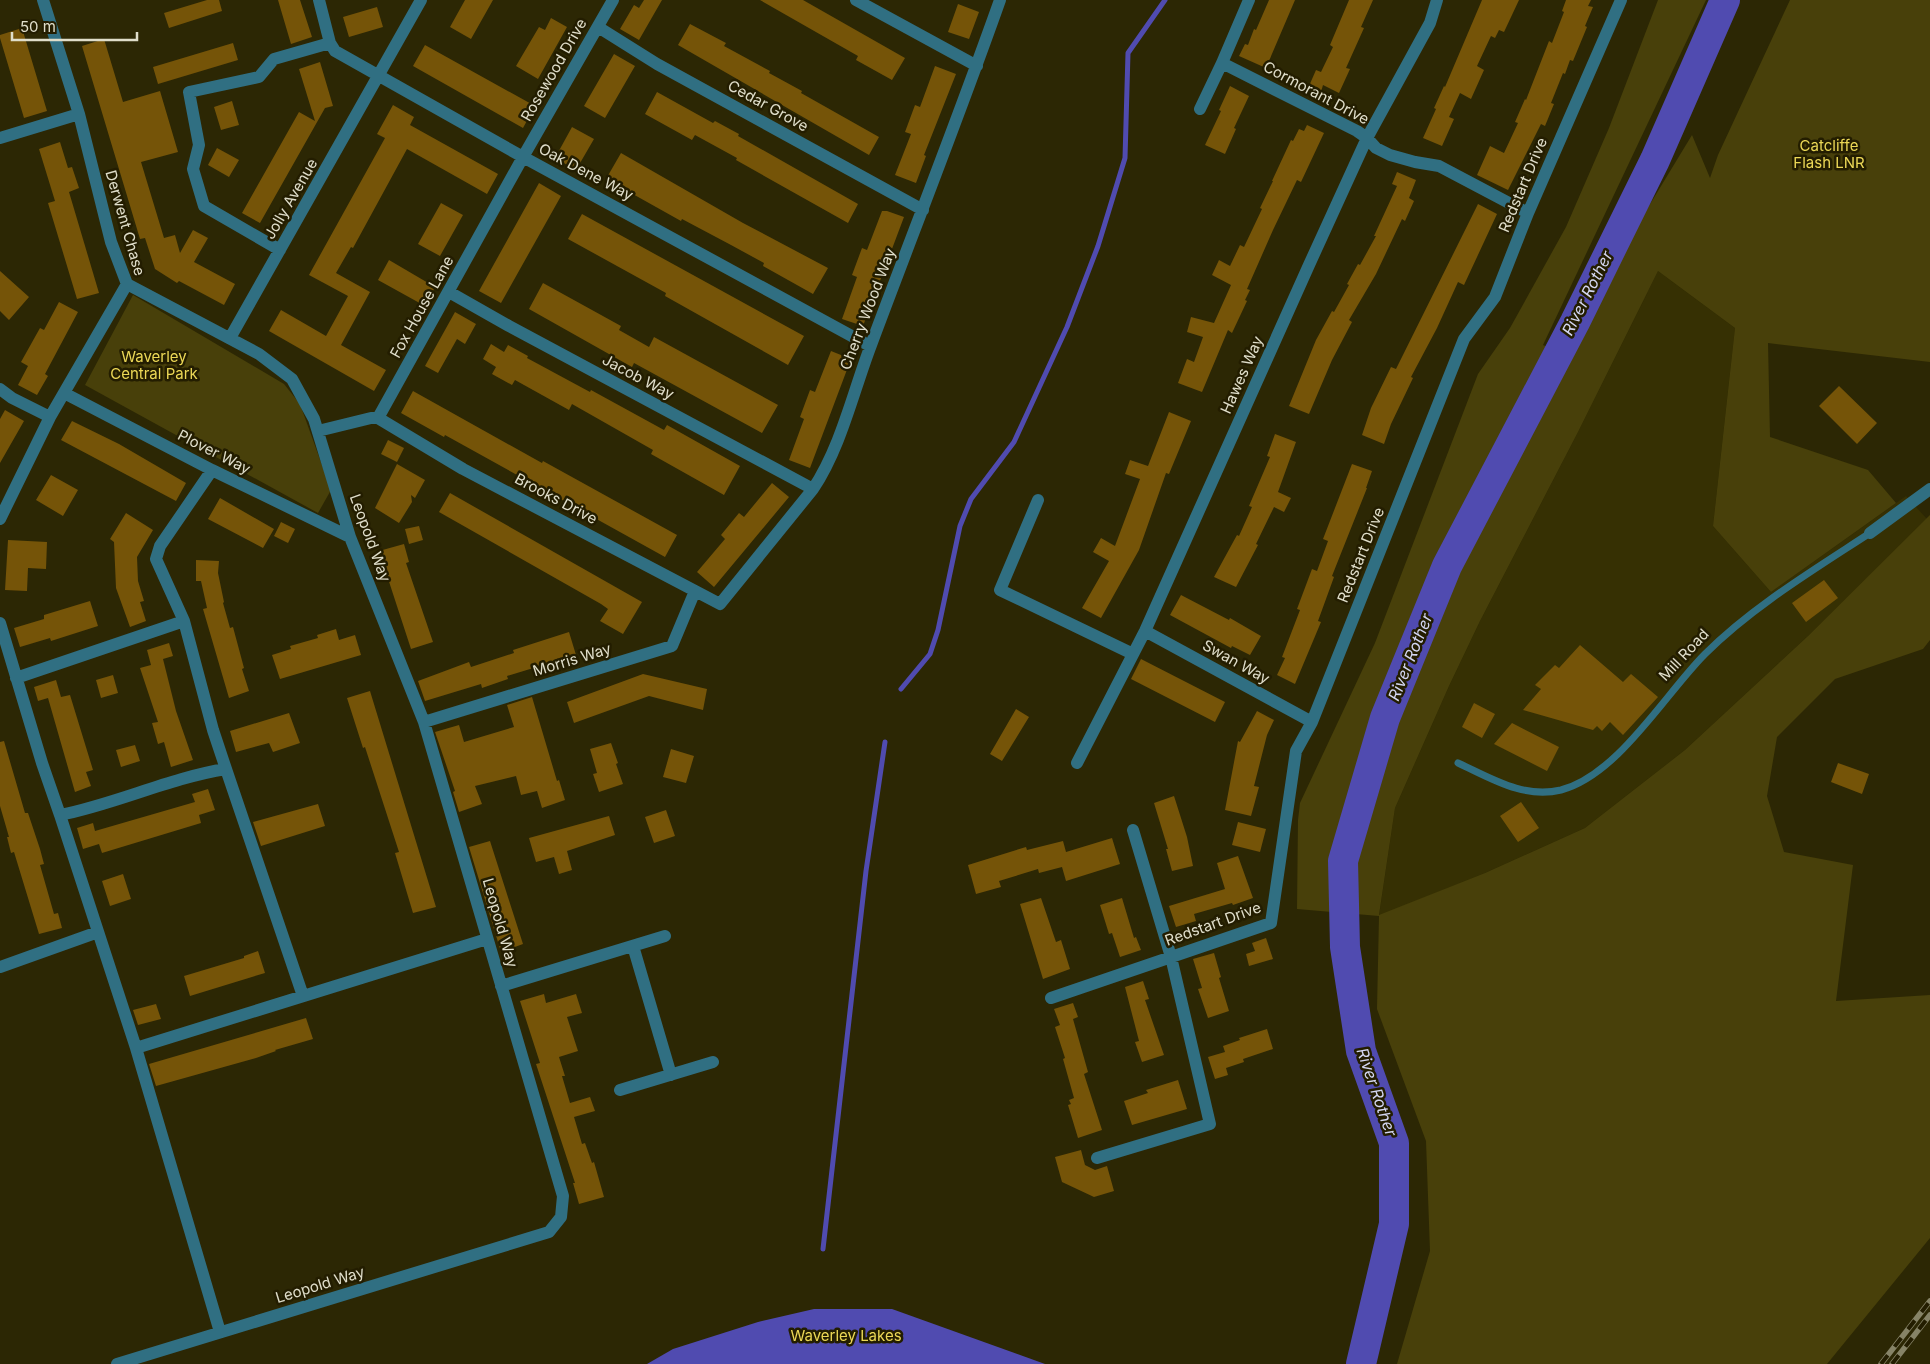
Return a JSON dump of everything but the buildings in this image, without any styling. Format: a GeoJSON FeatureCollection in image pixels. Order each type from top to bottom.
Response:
{"type":"FeatureCollection","features":[{"type":"Feature","properties":{"kind":"street","name":"Derwent Chase"},"geometry":{"type":"LineString","coordinates":[[0,519],[50,417],[128,284],[111,242],[79,114],[43,0]]}},
{"type":"Feature","properties":{"kind":"street"},"geometry":{"type":"LineString","coordinates":[[280,250],[204,206],[192,169],[199,145],[189,92],[259,77],[274,60],[330,42],[320,0]]}},
{"type":"Feature","properties":{"kind":"street","name":"Jolly Avenue"},"geometry":{"type":"LineString","coordinates":[[230,338],[421,0]]}},
{"type":"Feature","properties":{"kind":"street","name":"Rosewood Drive"},"geometry":{"type":"LineString","coordinates":[[523,157],[613,0]]}},
{"type":"Feature","properties":{"kind":"street"},"geometry":{"type":"LineString","coordinates":[[856,0],[977,66]]}},
{"type":"Feature","properties":{"kind":"street","name":"Cherry Wood Way"},"geometry":{"type":"LineString","coordinates":[[720,604],[814,489],[826,470],[870,346],[923,210],[1000,0]]}},
{"type":"Feature","properties":{"kind":"street"},"geometry":{"type":"LineString","coordinates":[[1200,109],[1249,0]]}},
{"type":"Feature","properties":{"kind":"street","name":"Hawes Way"},"geometry":{"type":"LineString","coordinates":[[1077,764],[1145,631],[1308,265],[1368,138],[1430,23],[1437,0]]}},
{"type":"Feature","properties":{"kind":"street","name":"Redstart Drive"},"geometry":{"type":"LineString","coordinates":[[1051,998],[1271,923],[1296,752],[1312,722],[1464,339],[1495,297],[1528,214],[1621,0]]}},
{"type":"Feature","properties":{"kind":"street","name":"Cedar Grove"},"geometry":{"type":"LineString","coordinates":[[598,28],[657,64],[923,210]]}},
{"type":"Feature","properties":{"kind":"street","name":"Oak Dene Way"},"geometry":{"type":"LineString","coordinates":[[330,42],[335,51],[379,76],[523,157],[870,346]]}},
{"type":"Feature","properties":{"kind":"street","name":"Cormorant Drive"},"geometry":{"type":"LineString","coordinates":[[1222,63],[1356,131],[1368,138],[1376,148],[1383,152],[1415,162],[1438,166],[1528,214]]}},
{"type":"Feature","properties":{"kind":"street"},"geometry":{"type":"LineString","coordinates":[[0,138],[79,114]]}},
{"type":"Feature","properties":{"kind":"street","name":"Fox House Lane"},"geometry":{"type":"LineString","coordinates":[[378,418],[523,157]]}},
{"type":"Feature","properties":{"kind":"street","name":"Leopold Way"},"geometry":{"type":"LineString","coordinates":[[117,1364],[549,1232],[561,1217],[563,1196],[424,722],[350,537],[314,419],[292,379],[259,354],[128,284]]}},
{"type":"Feature","properties":{"kind":"street","name":"Jacob Way"},"geometry":{"type":"LineString","coordinates":[[449,292],[814,489]]}},
{"type":"Feature","properties":{"kind":"street"},"geometry":{"type":"LineString","coordinates":[[0,389],[12,398],[50,417]]}},
{"type":"Feature","properties":{"kind":"street","name":"Plover Way"},"geometry":{"type":"LineString","coordinates":[[64,393],[212,470],[350,537]]}},
{"type":"Feature","properties":{"kind":"street"},"geometry":{"type":"LineString","coordinates":[[318,431],[378,418]]}},
{"type":"Feature","properties":{"kind":"street","name":"Brooks Drive"},"geometry":{"type":"LineString","coordinates":[[378,418],[463,469],[720,604]]}},
{"type":"Feature","properties":{"kind":"street"},"geometry":{"type":"LineString","coordinates":[[212,470],[160,546],[156,559],[184,621],[213,730],[303,996]]}},
{"type":"Feature","properties":{"kind":"street","name":"Mill Road"},"geometry":{"type":"LineString","coordinates":[[1870,533],[1930,490]]}},
{"type":"Feature","properties":{"kind":"street"},"geometry":{"type":"LineString","coordinates":[[1038,500],[1000,590],[1133,654]]}},
{"type":"Feature","properties":{"kind":"street","name":"Morris Way"},"geometry":{"type":"LineString","coordinates":[[424,722],[672,646],[695,591]]}},
{"type":"Feature","properties":{"kind":"street"},"geometry":{"type":"LineString","coordinates":[[16,678],[184,621]]}},
{"type":"Feature","properties":{"kind":"street"},"geometry":{"type":"LineString","coordinates":[[0,623],[16,678],[136,1048],[220,1332]]}},
{"type":"Feature","properties":{"kind":"street","name":"Swan Way"},"geometry":{"type":"LineString","coordinates":[[1145,631],[1312,722]]}},
{"type":"Feature","properties":{"kind":"street"},"geometry":{"type":"LineString","coordinates":[[60,815],[85,810],[204,772],[226,769]]}},
{"type":"Feature","properties":{"kind":"street"},"geometry":{"type":"LineString","coordinates":[[1098,1158],[1210,1124],[1171,957],[1133,830]]}},
{"type":"Feature","properties":{"kind":"street"},"geometry":{"type":"LineString","coordinates":[[0,966],[98,932]]}},
{"type":"Feature","properties":{"kind":"street"},"geometry":{"type":"LineString","coordinates":[[501,986],[665,936]]}},
{"type":"Feature","properties":{"kind":"street"},"geometry":{"type":"LineString","coordinates":[[136,1048],[487,939]]}},
{"type":"Feature","properties":{"kind":"street"},"geometry":{"type":"LineString","coordinates":[[634,946],[672,1075]]}},
{"type":"Feature","properties":{"kind":"street"},"geometry":{"type":"LineString","coordinates":[[620,1090],[712,1062]]}},
{"type":"Feature","properties":{"kind":"lane","name":"Mill Road"},"geometry":{"type":"LineString","coordinates":[[1458,763],[1511,788],[1526,792],[1544,793],[1563,789],[1580,782],[1603,767],[1624,747],[1705,654],[1729,632],[1794,582],[1870,533]]}},
{"type":"Feature","properties":{"kind":"shaded area"},"geometry":{"type":"Polygon","coordinates":[[[1658,271],[1735,328],[1713,526],[1771,592],[1906,496],[1927,519],[1808,636],[1685,750],[1585,828],[1485,873],[1379,916],[1395,808],[1480,621],[1578,432],[1658,271]]]}},
{"type":"Feature","properties":{"kind":"shaded area","name":"Waverley Lakes"},"geometry":{"type":"Polygon","coordinates":[[[814,1309],[892,1309],[1045,1364],[647,1364],[673,1349],[758,1322],[814,1309]]]}},
{"type":"Feature","properties":{"kind":"green space","name":"Catcliffe Flash LNR"},"geometry":{"type":"Polygon","coordinates":[[[1658,0],[1706,0],[1543,345],[1572,358],[1641,219],[1692,135],[1710,178],[1718,155],[1790,0],[1930,0],[1930,362],[1768,343],[1770,437],[1868,470],[1896,503],[1771,592],[1713,526],[1735,328],[1658,271],[1578,432],[1480,621],[1395,808],[1379,915],[1485,873],[1585,828],[1685,750],[1808,636],[1930,515],[1930,640],[1923,649],[1835,679],[1777,737],[1767,796],[1784,852],[1853,865],[1836,1001],[1930,995],[1930,1238],[1827,1364],[1397,1364],[1430,1251],[1426,1141],[1377,1009],[1379,916],[1297,909],[1298,820],[1300,803],[1375,643],[1478,374],[1510,328],[1566,227],[1609,128],[1658,0]]]}},
{"type":"Feature","properties":{"kind":"green space","name":"Waverley Central Park"},"geometry":{"type":"Polygon","coordinates":[[[133,295],[284,384],[300,404],[331,490],[318,513],[85,385],[133,295]]]}},
{"type":"Feature","properties":{"kind":"waterway"},"geometry":{"type":"LineString","coordinates":[[901,689],[930,654],[938,630],[960,526],[971,499],[1014,442],[1067,327],[1098,246],[1125,158],[1128,53],[1165,0]]}},
{"type":"Feature","properties":{"kind":"waterway","name":"River Rother"},"geometry":{"type":"LineString","coordinates":[[1361,1364],[1394,1224],[1394,1143],[1361,1051],[1345,947],[1343,861],[1385,718],[1447,566],[1575,322],[1655,160],[1725,0]]}},
{"type":"Feature","properties":{"kind":"waterway"},"geometry":{"type":"LineString","coordinates":[[823,1249],[866,871],[885,742]]}},
{"type":"Feature","properties":{"kind":"railway"},"geometry":{"type":"LineString","coordinates":[[1881,1364],[1930,1301]]}},
{"type":"Feature","properties":{"kind":"railway"},"geometry":{"type":"LineString","coordinates":[[1892,1364],[1930,1315]]}}]}
